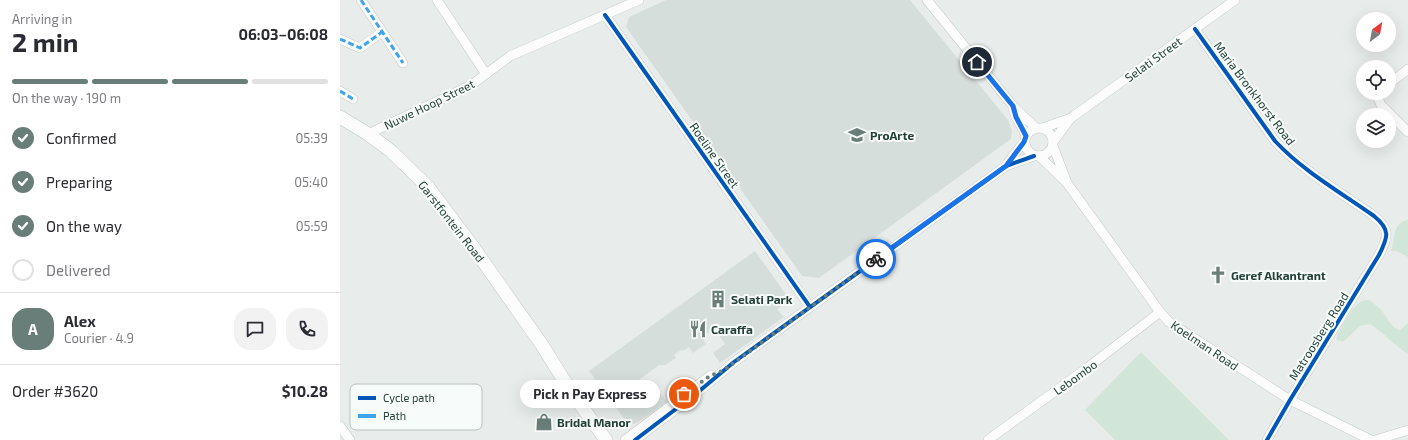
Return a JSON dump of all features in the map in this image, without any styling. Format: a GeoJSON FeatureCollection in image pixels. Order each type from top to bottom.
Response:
{"type":"FeatureCollection","features":[{"type":"Feature","properties":{"kind":"main road","name":"Garstfontein Road"},"geometry":{"type":"LineString","coordinates":[[340,117],[368,134],[391,152],[428,187],[473,247],[542,345],[580,391],[616,440]]}},
{"type":"Feature","properties":{"kind":"main road","name":"Garstfontein Road"},"geometry":{"type":"LineString","coordinates":[[542,345],[562,379],[606,440]]}},
{"type":"Feature","properties":{"kind":"street"},"geometry":{"type":"LineString","coordinates":[[361,0],[403,63]]}},
{"type":"Feature","properties":{"kind":"street"},"geometry":{"type":"LineString","coordinates":[[437,0],[486,74]]}},
{"type":"Feature","properties":{"kind":"street","name":"Nuwe Hoop Street"},"geometry":{"type":"LineString","coordinates":[[368,134],[474,83],[510,56],[639,0]]}},
{"type":"Feature","properties":{"kind":"street"},"geometry":{"type":"LineString","coordinates":[[635,440],[698,393],[724,370],[1006,166],[1048,154],[1053,144],[1050,134],[1040,128],[1013,106],[927,0]]}},
{"type":"Feature","properties":{"kind":"street","name":"Selati Street"},"geometry":{"type":"LineString","coordinates":[[1040,128],[1071,118],[1235,0]]}},
{"type":"Feature","properties":{"kind":"street","name":"Roeline Street"},"geometry":{"type":"LineString","coordinates":[[605,15],[810,307]]}},
{"type":"Feature","properties":{"kind":"street","name":"Maria Bronkhorst Road"},"geometry":{"type":"LineString","coordinates":[[1195,29],[1275,141],[1295,160],[1381,222],[1386,229],[1385,242]]}},
{"type":"Feature","properties":{"kind":"street"},"geometry":{"type":"LineString","coordinates":[[340,39],[360,48],[382,32]]}},
{"type":"Feature","properties":{"kind":"street"},"geometry":{"type":"LineString","coordinates":[[1396,78],[1408,69]]}},
{"type":"Feature","properties":{"kind":"street"},"geometry":{"type":"LineString","coordinates":[[340,91],[353,99]]}},
{"type":"Feature","properties":{"kind":"street"},"geometry":{"type":"LineString","coordinates":[[1378,100],[1378,102],[1408,132]]}},
{"type":"Feature","properties":{"kind":"street"},"geometry":{"type":"LineString","coordinates":[[1013,106],[1025,139],[1027,150],[1037,156]]}},
{"type":"Feature","properties":{"kind":"street","name":"Selati Street"},"geometry":{"type":"LineString","coordinates":[[1053,144],[1071,118]]}},
{"type":"Feature","properties":{"kind":"street"},"geometry":{"type":"LineString","coordinates":[[1006,166],[1030,130],[1040,128]]}},
{"type":"Feature","properties":{"kind":"street","name":"Koelman Road"},"geometry":{"type":"LineString","coordinates":[[1053,144],[1067,183]]}},
{"type":"Feature","properties":{"kind":"street","name":"Koelman Road"},"geometry":{"type":"LineString","coordinates":[[1037,156],[1067,183],[1160,312],[1169,322],[1290,400],[1372,440]]}},
{"type":"Feature","properties":{"kind":"street","name":"Matroosberg Road"},"geometry":{"type":"LineString","coordinates":[[1267,440],[1368,274],[1385,242]]}},
{"type":"Feature","properties":{"kind":"street","name":"Lebombo"},"geometry":{"type":"LineString","coordinates":[[988,440],[1087,368],[1160,312]]}},
{"type":"Feature","properties":{"kind":"street"},"geometry":{"type":"LineString","coordinates":[[625,440],[702,381],[724,370]]}},
{"type":"Feature","properties":{"kind":"street"},"geometry":{"type":"LineString","coordinates":[[340,426],[350,440]]}},
{"type":"Feature","properties":{"kind":"street"},"geometry":{"type":"LineString","coordinates":[[1376,440],[1408,430]]}},
{"type":"Feature","properties":{"kind":"shaded area","name":"ProArte"},"geometry":{"type":"Polygon","coordinates":[[[666,0],[910,0],[1008,120],[1012,131],[1011,139],[819,278],[802,276],[626,27],[629,17],[666,0]]]}},
{"type":"Feature","properties":{"kind":"shaded area"},"geometry":{"type":"Polygon","coordinates":[[[755,251],[790,300],[777,309],[784,317],[720,363],[713,353],[725,344],[714,329],[702,337],[706,344],[693,353],[689,347],[683,351],[681,350],[674,355],[676,358],[665,365],[659,365],[640,379],[643,385],[650,380],[667,402],[637,423],[632,424],[626,421],[589,371],[755,251]]]}},
{"type":"Feature","properties":{"kind":"green space"},"geometry":{"type":"Polygon","coordinates":[[[1408,220],[1408,257],[1396,251],[1391,251],[1396,229],[1408,220]]]}},
{"type":"Feature","properties":{"kind":"green space"},"geometry":{"type":"Polygon","coordinates":[[[1369,300],[1382,311],[1392,325],[1397,329],[1400,330],[1408,323],[1408,354],[1370,324],[1360,326],[1344,341],[1338,341],[1336,339],[1343,324],[1358,303],[1369,300]]]}},
{"type":"Feature","properties":{"kind":"green space"},"geometry":{"type":"Polygon","coordinates":[[[1141,352],[1229,440],[1115,440],[1085,410],[1141,352]]]}},
{"type":"Feature","properties":{"kind":"marked path"},"geometry":{"type":"LineString","coordinates":[[361,0],[403,63]]}},
{"type":"Feature","properties":{"kind":"marked path"},"geometry":{"type":"LineString","coordinates":[[340,39],[360,48],[382,32]]}},
{"type":"Feature","properties":{"kind":"marked path"},"geometry":{"type":"LineString","coordinates":[[340,91],[353,99]]}},
{"type":"Feature","properties":{"kind":"cycle path"},"geometry":{"type":"LineString","coordinates":[[605,15],[810,307]]}},
{"type":"Feature","properties":{"kind":"cycle path"},"geometry":{"type":"LineString","coordinates":[[1195,29],[1275,141],[1310,172],[1374,216],[1383,225],[1386,234],[1386,238],[1379,255],[1267,440]]}},
{"type":"Feature","properties":{"kind":"cycle path"},"geometry":{"type":"LineString","coordinates":[[635,440],[697,393],[734,362],[1006,166],[1034,156]]}},
{"type":"Feature","properties":{"kind":"way so far"},"geometry":{"type":"LineString","coordinates":[[684,394],[710,376],[724,370],[876,259]]}},
{"type":"Feature","properties":{"kind":"place","name":"ProArte"},"geometry":{"type":"Point","coordinates":[857,135]}},
{"type":"Feature","properties":{"kind":"place","name":"Geref Alkantrant"},"geometry":{"type":"Point","coordinates":[1218,275]}},
{"type":"Feature","properties":{"kind":"place","name":"Selati Park"},"geometry":{"type":"Point","coordinates":[718,299]}},
{"type":"Feature","properties":{"kind":"place","name":"Caraffa"},"geometry":{"type":"Point","coordinates":[698,329]}},
{"type":"Feature","properties":{"kind":"place","name":"Pick n Pay Express"},"geometry":{"type":"Point","coordinates":[684,394]}},
{"type":"Feature","properties":{"kind":"place","name":"Bridal Manor"},"geometry":{"type":"Point","coordinates":[544,422]}},
{"type":"Feature","properties":{"kind":"route"},"geometry":{"type":"LineString","coordinates":[[876,259],[1006,166],[1024,142],[1026,136],[1016,117],[1013,106],[977,62]]}}]}
